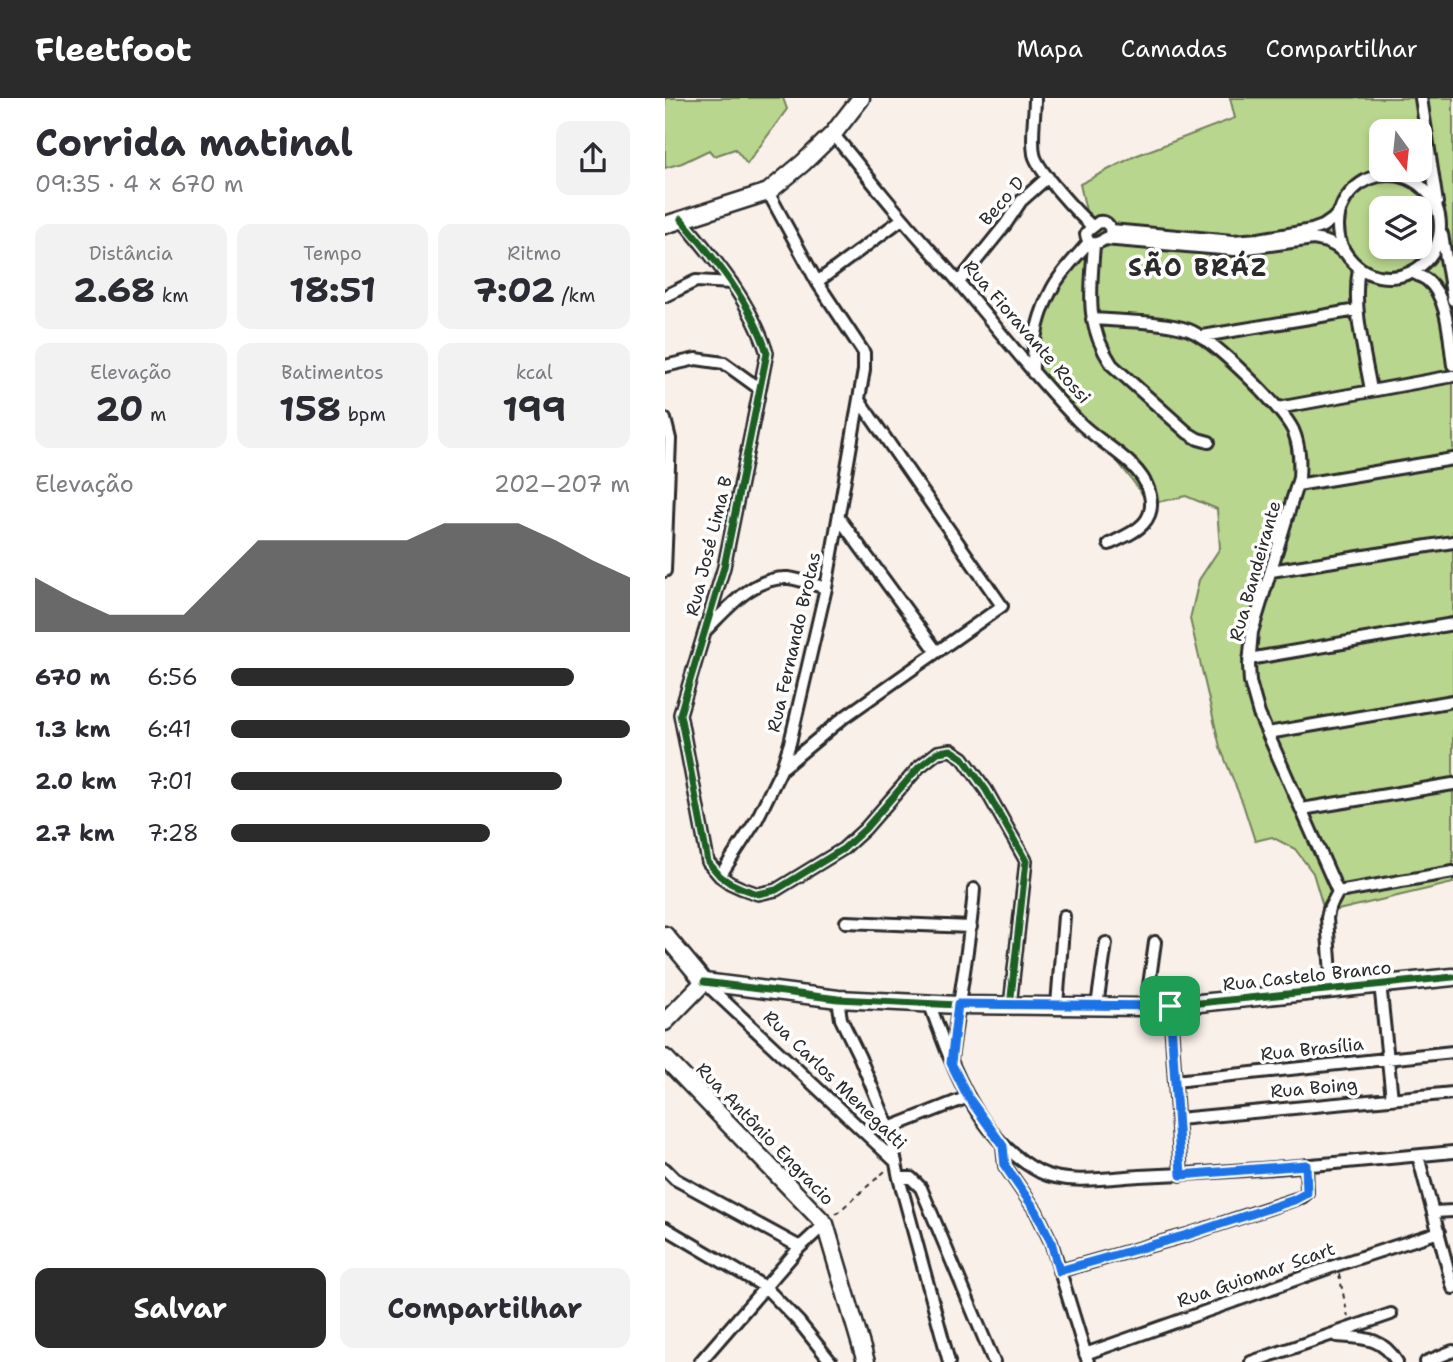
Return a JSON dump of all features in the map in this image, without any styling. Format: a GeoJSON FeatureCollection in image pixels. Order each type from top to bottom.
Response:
{"type":"FeatureCollection","features":[{"type":"Feature","properties":{"kind":"street"},"geometry":{"type":"LineString","coordinates":[[665,225],[768,192],[833,134],[861,98]]}},
{"type":"Feature","properties":{"kind":"street"},"geometry":{"type":"LineString","coordinates":[[1035,98],[1033,141],[1039,167],[1093,227]]}},
{"type":"Feature","properties":{"kind":"street"},"geometry":{"type":"LineString","coordinates":[[1421,98],[1424,119]]}},
{"type":"Feature","properties":{"kind":"street","name":"Rua Fioravante Rossi"},"geometry":{"type":"LineString","coordinates":[[833,134],[1033,373],[1080,423],[1131,463],[1144,481],[1150,502],[1145,522],[1139,530],[1109,544]]}},
{"type":"Feature","properties":{"kind":"street"},"geometry":{"type":"LineString","coordinates":[[1432,170],[1453,300]]}},
{"type":"Feature","properties":{"kind":"street","name":"Beco D"},"geometry":{"type":"LineString","coordinates":[[959,282],[1021,201],[1048,177]]}},
{"type":"Feature","properties":{"kind":"street"},"geometry":{"type":"LineString","coordinates":[[1369,180],[1345,199],[1338,221],[1338,232],[1345,252],[1359,268],[1371,275],[1385,278],[1412,272],[1424,264],[1433,253],[1441,227]]}},
{"type":"Feature","properties":{"kind":"street"},"geometry":{"type":"LineString","coordinates":[[1414,182],[1425,189],[1439,213]]}},
{"type":"Feature","properties":{"kind":"street","name":"Rua Fernando Brotas"},"geometry":{"type":"LineString","coordinates":[[720,876],[757,819],[782,768],[790,743],[826,588],[864,370],[864,353],[817,282],[768,192]]}},
{"type":"Feature","properties":{"kind":"street"},"geometry":{"type":"LineString","coordinates":[[1099,239],[1246,241],[1312,230],[1323,226],[1340,211]]}},
{"type":"Feature","properties":{"kind":"street","name":"Rua José Lima B"},"geometry":{"type":"LineString","coordinates":[[681,219],[732,283],[761,332],[767,353],[724,567],[680,714],[708,862],[720,876]]}},
{"type":"Feature","properties":{"kind":"street"},"geometry":{"type":"LineString","coordinates":[[817,282],[902,219]]}},
{"type":"Feature","properties":{"kind":"street"},"geometry":{"type":"LineString","coordinates":[[1033,373],[1032,353],[1038,320],[1052,287],[1099,239],[1109,225],[1099,222],[1086,234],[1099,239],[1234,250],[1313,239],[1336,245],[1345,252]]}},
{"type":"Feature","properties":{"kind":"street"},"geometry":{"type":"LineString","coordinates":[[1099,239],[1091,294],[1092,319],[1097,337],[1112,365],[1188,433],[1209,442]]}},
{"type":"Feature","properties":{"kind":"street"},"geometry":{"type":"LineString","coordinates":[[1359,268],[1357,310],[1371,390]]}},
{"type":"Feature","properties":{"kind":"street"},"geometry":{"type":"LineString","coordinates":[[1412,272],[1427,280],[1438,293],[1444,309],[1453,365]]}},
{"type":"Feature","properties":{"kind":"street"},"geometry":{"type":"LineString","coordinates":[[665,296],[696,281],[732,283]]}},
{"type":"Feature","properties":{"kind":"street"},"geometry":{"type":"LineString","coordinates":[[1203,336],[1357,310]]}},
{"type":"Feature","properties":{"kind":"street","name":"Rua Bandeirante"},"geometry":{"type":"LineString","coordinates":[[1092,319],[1172,326],[1203,336],[1278,408],[1294,433],[1300,463],[1297,485],[1252,632],[1250,682],[1268,733],[1338,892]]}},
{"type":"Feature","properties":{"kind":"street"},"geometry":{"type":"LineString","coordinates":[[665,366],[696,359],[724,363],[760,389]]}},
{"type":"Feature","properties":{"kind":"street"},"geometry":{"type":"LineString","coordinates":[[1278,408],[1453,376]]}},
{"type":"Feature","properties":{"kind":"street"},"geometry":{"type":"LineString","coordinates":[[782,768],[843,718],[1002,606],[859,400]]}},
{"type":"Feature","properties":{"kind":"street"},"geometry":{"type":"LineString","coordinates":[[665,419],[670,439],[665,571]]}},
{"type":"Feature","properties":{"kind":"street"},"geometry":{"type":"LineString","coordinates":[[1297,485],[1453,458]]}},
{"type":"Feature","properties":{"kind":"street"},"geometry":{"type":"LineString","coordinates":[[839,518],[937,652]]}},
{"type":"Feature","properties":{"kind":"street"},"geometry":{"type":"LineString","coordinates":[[1271,571],[1453,542]]}},
{"type":"Feature","properties":{"kind":"street"},"geometry":{"type":"LineString","coordinates":[[704,632],[741,596],[761,584],[789,578],[826,588]]}},
{"type":"Feature","properties":{"kind":"street"},"geometry":{"type":"LineString","coordinates":[[1249,659],[1453,624]]}},
{"type":"Feature","properties":{"kind":"street"},"geometry":{"type":"LineString","coordinates":[[1268,733],[1453,701]]}},
{"type":"Feature","properties":{"kind":"street"},"geometry":{"type":"LineString","coordinates":[[720,876],[758,894],[776,890],[843,849],[865,829],[919,767],[938,752],[951,750],[963,758],[986,790],[1026,861],[1010,1006]]}},
{"type":"Feature","properties":{"kind":"street"},"geometry":{"type":"LineString","coordinates":[[1302,809],[1453,784]]}},
{"type":"Feature","properties":{"kind":"street"},"geometry":{"type":"LineString","coordinates":[[1332,988],[1327,918],[1328,909],[1338,892],[1453,872]]}},
{"type":"Feature","properties":{"kind":"street"},"geometry":{"type":"LineString","coordinates":[[951,1063],[974,889]]}},
{"type":"Feature","properties":{"kind":"street"},"geometry":{"type":"LineString","coordinates":[[1057,1005],[1064,916]]}},
{"type":"Feature","properties":{"kind":"street"},"geometry":{"type":"LineString","coordinates":[[846,922],[971,927]]}},
{"type":"Feature","properties":{"kind":"street","name":"Rua Carlos Menegatti"},"geometry":{"type":"LineString","coordinates":[[665,935],[704,982],[896,1161],[949,1362]]}},
{"type":"Feature","properties":{"kind":"street"},"geometry":{"type":"LineString","coordinates":[[1146,1007],[1155,942]]}},
{"type":"Feature","properties":{"kind":"street"},"geometry":{"type":"LineString","coordinates":[[1097,1006],[1106,943]]}},
{"type":"Feature","properties":{"kind":"street","name":"Rua Castelo Branco"},"geometry":{"type":"LineString","coordinates":[[704,982],[838,999],[1010,1006],[1146,1007],[1453,977]]}},
{"type":"Feature","properties":{"kind":"street"},"geometry":{"type":"LineString","coordinates":[[665,1022],[704,982]]}},
{"type":"Feature","properties":{"kind":"street"},"geometry":{"type":"LineString","coordinates":[[1380,984],[1392,1099]]}},
{"type":"Feature","properties":{"kind":"street"},"geometry":{"type":"LineString","coordinates":[[838,999],[841,1019],[888,1128],[896,1161]]}},
{"type":"Feature","properties":{"kind":"street"},"geometry":{"type":"LineString","coordinates":[[929,1002],[951,1063],[968,1097],[1003,1146],[1040,1172],[1062,1180],[1181,1175],[1453,1152]]}},
{"type":"Feature","properties":{"kind":"street"},"geometry":{"type":"LineString","coordinates":[[1170,1006],[1181,1175]]}},
{"type":"Feature","properties":{"kind":"street","name":"Rua Brasília"},"geometry":{"type":"LineString","coordinates":[[1175,1081],[1453,1052]]}},
{"type":"Feature","properties":{"kind":"street","name":"Rua Antônio Engracio"},"geometry":{"type":"LineString","coordinates":[[665,1058],[825,1224],[866,1362]]}},
{"type":"Feature","properties":{"kind":"street","name":"Rua Boing"},"geometry":{"type":"LineString","coordinates":[[1178,1119],[1453,1093]]}},
{"type":"Feature","properties":{"kind":"street"},"geometry":{"type":"LineString","coordinates":[[888,1128],[968,1097]]}},
{"type":"Feature","properties":{"kind":"street"},"geometry":{"type":"LineString","coordinates":[[1003,1146],[1005,1166],[1036,1211],[1051,1242],[1086,1358]]}},
{"type":"Feature","properties":{"kind":"street"},"geometry":{"type":"LineString","coordinates":[[1418,1156],[1452,1276],[1453,1288]]}},
{"type":"Feature","properties":{"kind":"street"},"geometry":{"type":"LineString","coordinates":[[1059,1271],[1187,1235],[1302,1197],[1307,1193],[1306,1165]]}},
{"type":"Feature","properties":{"kind":"street"},"geometry":{"type":"LineString","coordinates":[[665,1169],[675,1179],[800,1247]]}},
{"type":"Feature","properties":{"kind":"street"},"geometry":{"type":"LineString","coordinates":[[899,1178],[911,1178],[921,1188],[995,1362]]}},
{"type":"Feature","properties":{"kind":"street"},"geometry":{"type":"LineString","coordinates":[[1434,1212],[1453,1210]]}},
{"type":"Feature","properties":{"kind":"street"},"geometry":{"type":"LineString","coordinates":[[699,1362],[800,1247],[825,1224]]}},
{"type":"Feature","properties":{"kind":"street"},"geometry":{"type":"LineString","coordinates":[[665,1228],[765,1287],[799,1322],[831,1362]]}},
{"type":"Feature","properties":{"kind":"street","name":"Rua Guiomar Scart"},"geometry":{"type":"LineString","coordinates":[[1086,1358],[1337,1265],[1439,1232]]}},
{"type":"Feature","properties":{"kind":"street"},"geometry":{"type":"LineString","coordinates":[[1251,1362],[1391,1314]]}},
{"type":"Feature","properties":{"kind":"street"},"geometry":{"type":"LineString","coordinates":[[1329,1336],[1377,1341],[1391,1351],[1397,1362]]}},
{"type":"Feature","properties":{"kind":"street"},"geometry":{"type":"LineString","coordinates":[[1427,1362],[1453,1350]]}},
{"type":"Feature","properties":{"kind":"path"},"geometry":{"type":"LineString","coordinates":[[825,1224],[896,1161]]}},
{"type":"Feature","properties":{"kind":"path"},"geometry":{"type":"LineString","coordinates":[[1337,1265],[1351,1328]]}},
{"type":"Feature","properties":{"kind":"green space"},"geometry":{"type":"Polygon","coordinates":[[[665,98],[783,98],[787,109],[747,164],[735,149],[714,156],[709,150],[665,168],[665,98]]]}},
{"type":"Feature","properties":{"kind":"green space"},"geometry":{"type":"Polygon","coordinates":[[[1230,98],[1453,98],[1453,883],[1325,913],[1313,873],[1295,849],[1272,837],[1255,841],[1220,747],[1190,619],[1199,580],[1220,548],[1217,509],[1186,496],[1149,504],[1112,455],[1037,367],[1033,352],[1047,298],[1092,238],[1080,184],[1135,156],[1235,118],[1230,98]]]}},
{"type":"Feature","properties":{"kind":"cycle path"},"geometry":{"type":"LineString","coordinates":[[681,219],[742,299],[767,353],[724,567],[680,714],[708,862],[720,876],[741,888],[758,894],[776,890],[843,849],[865,829],[919,767],[938,752],[951,750],[963,758],[986,790],[1026,861],[1010,1006]]}},
{"type":"Feature","properties":{"kind":"cycle path"},"geometry":{"type":"LineString","coordinates":[[704,982],[838,999],[958,1005],[1146,1007],[1453,977]]}},
{"type":"Feature","properties":{"kind":"district","name":"SÃO BRÁZ"},"geometry":{"type":"Point","coordinates":[1198,268]}},
{"type":"Feature","properties":{"kind":"route"},"geometry":{"type":"LineString","coordinates":[[958,1004],[1170,1006],[1181,1175],[1306,1165],[1307,1193],[1294,1200],[1187,1235],[1059,1271],[1051,1242],[1036,1211],[1005,1166],[1003,1146],[968,1097],[951,1063],[958,1004]]}}]}
